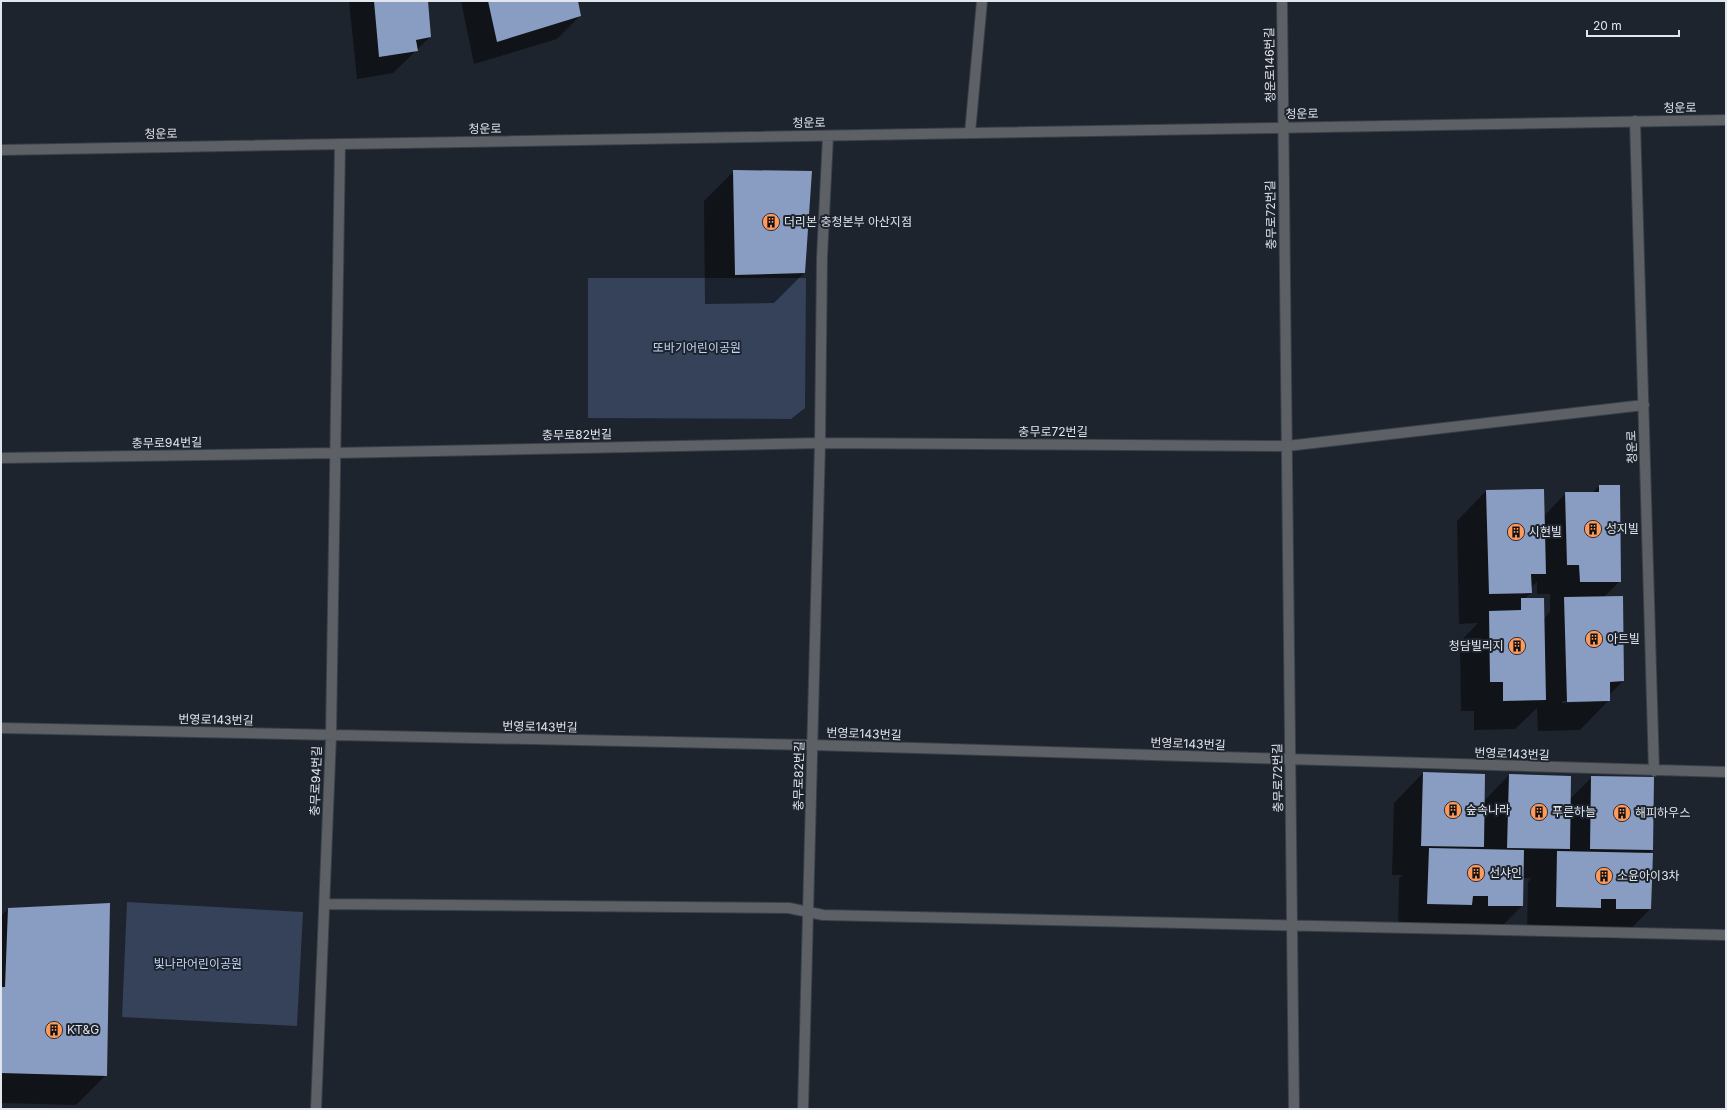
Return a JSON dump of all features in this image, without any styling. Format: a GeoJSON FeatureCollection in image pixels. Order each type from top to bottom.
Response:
{"type":"FeatureCollection","features":[{"type":"Feature","properties":{"kind":"street"},"geometry":{"type":"LineString","coordinates":[[970,133],[982,1]]}},
{"type":"Feature","properties":{"kind":"street","name":"청운로146번길"},"geometry":{"type":"LineString","coordinates":[[1282,1],[1283,128]]}},
{"type":"Feature","properties":{"kind":"street","name":"청운로"},"geometry":{"type":"LineString","coordinates":[[1,150],[1726,120]]}},
{"type":"Feature","properties":{"kind":"street","name":"청운로"},"geometry":{"type":"LineString","coordinates":[[1635,121],[1654,771]]}},
{"type":"Feature","properties":{"kind":"street","name":"충무로72번길"},"geometry":{"type":"LineString","coordinates":[[1283,128],[1294,1109]]}},
{"type":"Feature","properties":{"kind":"street","name":"충무로82번길"},"geometry":{"type":"LineString","coordinates":[[803,1109],[820,443],[822,257],[828,136]]}},
{"type":"Feature","properties":{"kind":"street","name":"충무로94번길"},"geometry":{"type":"LineString","coordinates":[[316,1109],[331,736],[334,453],[340,144]]}},
{"type":"Feature","properties":{"kind":"street"},"geometry":{"type":"LineString","coordinates":[[1287,446],[1644,405]]}},
{"type":"Feature","properties":{"kind":"street","name":"충무로72번길"},"geometry":{"type":"LineString","coordinates":[[820,443],[1287,446]]}},
{"type":"Feature","properties":{"kind":"street","name":"충무로82번길"},"geometry":{"type":"LineString","coordinates":[[334,453],[820,443]]}},
{"type":"Feature","properties":{"kind":"street","name":"충무로94번길"},"geometry":{"type":"LineString","coordinates":[[1,458],[334,453]]}},
{"type":"Feature","properties":{"kind":"street","name":"번영로143번길"},"geometry":{"type":"LineString","coordinates":[[1,728],[813,746],[1726,772]]}},
{"type":"Feature","properties":{"kind":"street"},"geometry":{"type":"LineString","coordinates":[[324,904],[789,908],[823,914],[1726,935]]}},
{"type":"Feature","properties":{"kind":"green space","name":"또바기어린이공원"},"geometry":{"type":"Polygon","coordinates":[[[588,278],[806,278],[805,408],[791,419],[588,418],[588,278]]]}},
{"type":"Feature","properties":{"kind":"green space","name":"빛나라어린이공원"},"geometry":{"type":"Polygon","coordinates":[[[127,902],[303,912],[297,1026],[122,1017],[127,902]]]}},
{"type":"Feature","properties":{"kind":"building"},"geometry":{"type":"Polygon","coordinates":[[[374,1],[428,1],[431,37],[416,40],[418,51],[379,57],[374,1]]]}},
{"type":"Feature","properties":{"kind":"building"},"geometry":{"type":"Polygon","coordinates":[[[488,1],[578,1],[581,16],[497,42],[488,1]]]}},
{"type":"Feature","properties":{"kind":"building","name":"더리본 충청본부 아산지점"},"geometry":{"type":"Polygon","coordinates":[[[733,170],[812,171],[805,273],[735,275],[733,170]]]}},
{"type":"Feature","properties":{"kind":"building","name":"성지빌"},"geometry":{"type":"Polygon","coordinates":[[[1599,485],[1620,485],[1621,582],[1580,582],[1579,565],[1567,565],[1565,492],[1599,492],[1599,485]]]}},
{"type":"Feature","properties":{"kind":"building","name":"시현빌"},"geometry":{"type":"Polygon","coordinates":[[[1544,489],[1546,574],[1531,574],[1532,593],[1489,594],[1486,490],[1544,489]]]}},
{"type":"Feature","properties":{"kind":"building","name":"아트빌"},"geometry":{"type":"Polygon","coordinates":[[[1623,596],[1624,681],[1610,682],[1610,701],[1567,702],[1564,597],[1623,596]]]}},
{"type":"Feature","properties":{"kind":"building","name":"청담빌리지"},"geometry":{"type":"Polygon","coordinates":[[[1521,598],[1544,598],[1546,700],[1503,701],[1503,682],[1490,682],[1489,611],[1521,610],[1521,598]]]}},
{"type":"Feature","properties":{"kind":"building","name":"숲속나라"},"geometry":{"type":"Polygon","coordinates":[[[1423,772],[1485,774],[1484,847],[1421,846],[1423,772]]]}},
{"type":"Feature","properties":{"kind":"building","name":"푸른하늘"},"geometry":{"type":"Polygon","coordinates":[[[1509,774],[1571,776],[1570,849],[1507,848],[1509,774]]]}},
{"type":"Feature","properties":{"kind":"building","name":"해피하우스"},"geometry":{"type":"Polygon","coordinates":[[[1591,776],[1654,777],[1653,850],[1590,849],[1591,776]]]}},
{"type":"Feature","properties":{"kind":"building","name":"선샤인"},"geometry":{"type":"Polygon","coordinates":[[[1429,848],[1524,850],[1523,906],[1488,906],[1488,896],[1473,896],[1472,905],[1427,904],[1429,848]]]}},
{"type":"Feature","properties":{"kind":"building","name":"소윤아이3차"},"geometry":{"type":"Polygon","coordinates":[[[1557,851],[1653,853],[1651,909],[1616,909],[1616,899],[1601,899],[1601,908],[1556,907],[1557,851]]]}},
{"type":"Feature","properties":{"kind":"building","name":"KT&G"},"geometry":{"type":"Polygon","coordinates":[[[110,903],[107,1076],[1,1073],[1,987],[5,987],[8,908],[110,903]]]}},
{"type":"Feature","properties":{"kind":"place","name":"더리본 충청본부 아산지점"},"geometry":{"type":"Point","coordinates":[771,222]}},
{"type":"Feature","properties":{"kind":"place","name":"성지빌"},"geometry":{"type":"Point","coordinates":[1593,529]}},
{"type":"Feature","properties":{"kind":"place","name":"시현빌"},"geometry":{"type":"Point","coordinates":[1516,532]}},
{"type":"Feature","properties":{"kind":"place","name":"아트빌"},"geometry":{"type":"Point","coordinates":[1594,639]}},
{"type":"Feature","properties":{"kind":"place","name":"청담빌리지"},"geometry":{"type":"Point","coordinates":[1517,646]}},
{"type":"Feature","properties":{"kind":"place","name":"숲속나라"},"geometry":{"type":"Point","coordinates":[1453,810]}},
{"type":"Feature","properties":{"kind":"place","name":"푸른하늘"},"geometry":{"type":"Point","coordinates":[1539,812]}},
{"type":"Feature","properties":{"kind":"place","name":"해피하우스"},"geometry":{"type":"Point","coordinates":[1622,813]}},
{"type":"Feature","properties":{"kind":"place","name":"선샤인"},"geometry":{"type":"Point","coordinates":[1476,873]}},
{"type":"Feature","properties":{"kind":"place","name":"소윤아이3차"},"geometry":{"type":"Point","coordinates":[1604,876]}},
{"type":"Feature","properties":{"kind":"place","name":"KT&G"},"geometry":{"type":"Point","coordinates":[54,1030]}}]}
